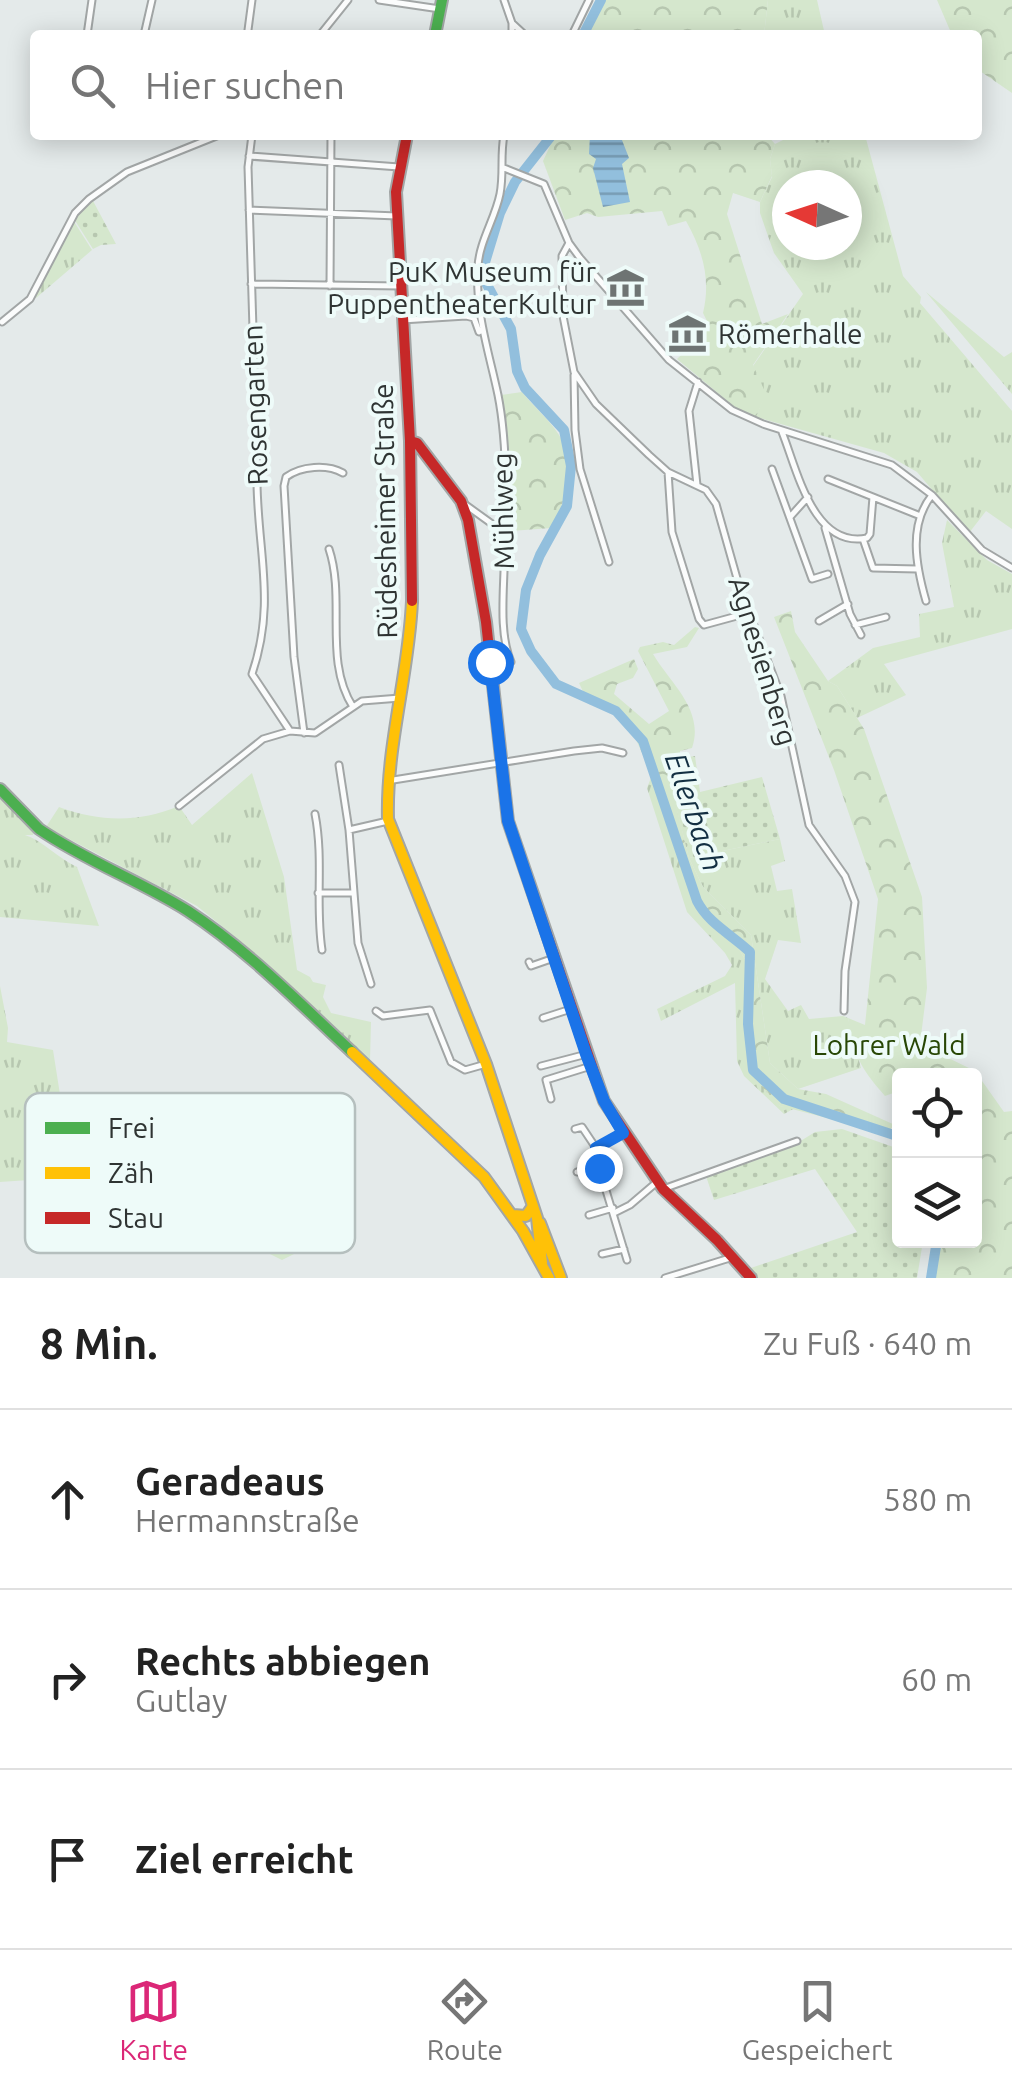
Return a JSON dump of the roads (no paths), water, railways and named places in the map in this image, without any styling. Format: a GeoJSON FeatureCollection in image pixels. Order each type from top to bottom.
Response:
{"type":"FeatureCollection","features":[{"type":"Feature","properties":{"kind":"main road"},"geometry":{"type":"LineString","coordinates":[[436,30],[441,5]]}},
{"type":"Feature","properties":{"kind":"main road","name":"Rüdesheimer Straße"},"geometry":{"type":"LineString","coordinates":[[406,140],[399,167],[397,216],[410,441],[412,602],[410,644],[388,781],[388,821],[486,1064],[534,1205],[542,1263]]}},
{"type":"Feature","properties":{"kind":"main road"},"geometry":{"type":"LineString","coordinates":[[410,441],[417,443],[461,501],[468,520],[491,667],[508,821],[604,1101],[660,1186],[752,1278]]}},
{"type":"Feature","properties":{"kind":"main road"},"geometry":{"type":"LineString","coordinates":[[1,791],[39,830],[64,847],[169,900],[239,948],[470,1164],[513,1215],[549,1278]]}},
{"type":"Feature","properties":{"kind":"main road"},"geometry":{"type":"LineString","coordinates":[[513,1215],[526,1216],[534,1205]]}},
{"type":"Feature","properties":{"kind":"main road","name":"Rüdesheimer Straße"},"geometry":{"type":"LineString","coordinates":[[537,1218],[561,1278]]}},
{"type":"Feature","properties":{"kind":"street"},"geometry":{"type":"LineString","coordinates":[[88,30],[92,0]]}},
{"type":"Feature","properties":{"kind":"street"},"geometry":{"type":"LineString","coordinates":[[145,30],[152,0]]}},
{"type":"Feature","properties":{"kind":"street"},"geometry":{"type":"LineString","coordinates":[[248,30],[252,0]]}},
{"type":"Feature","properties":{"kind":"street"},"geometry":{"type":"LineString","coordinates":[[324,30],[348,0]]}},
{"type":"Feature","properties":{"kind":"street"},"geometry":{"type":"LineString","coordinates":[[379,0],[441,5]]}},
{"type":"Feature","properties":{"kind":"street"},"geometry":{"type":"LineString","coordinates":[[574,30],[589,0]]}},
{"type":"Feature","properties":{"kind":"street"},"geometry":{"type":"LineString","coordinates":[[506,1],[512,30]]}},
{"type":"Feature","properties":{"kind":"street"},"geometry":{"type":"LineString","coordinates":[[512,23],[519,30]]}},
{"type":"Feature","properties":{"kind":"street"},"geometry":{"type":"LineString","coordinates":[[2,322],[30,299],[75,213],[89,199],[127,172],[207,140]]}},
{"type":"Feature","properties":{"kind":"street","name":"Rosengarten"},"geometry":{"type":"LineString","coordinates":[[251,140],[248,156],[256,482],[266,597],[264,630],[252,674],[290,731]]}},
{"type":"Feature","properties":{"kind":"street"},"geometry":{"type":"LineString","coordinates":[[330,286],[332,140]]}},
{"type":"Feature","properties":{"kind":"street","name":"Mühlweg"},"geometry":{"type":"LineString","coordinates":[[491,667],[511,662],[502,604],[506,534],[501,414],[478,304],[478,265],[496,210],[504,168],[500,157],[503,140]]}},
{"type":"Feature","properties":{"kind":"street"},"geometry":{"type":"LineString","coordinates":[[248,156],[399,167]]}},
{"type":"Feature","properties":{"kind":"street"},"geometry":{"type":"LineString","coordinates":[[504,168],[539,180],[548,191],[569,244],[653,343],[698,382],[739,414],[883,461],[901,471],[932,495],[982,550],[1012,568]]}},
{"type":"Feature","properties":{"kind":"street"},"geometry":{"type":"LineString","coordinates":[[249,210],[397,216]]}},
{"type":"Feature","properties":{"kind":"street"},"geometry":{"type":"LineString","coordinates":[[569,244],[562,256],[564,316],[574,372],[580,469],[608,562]]}},
{"type":"Feature","properties":{"kind":"street"},"geometry":{"type":"LineString","coordinates":[[250,284],[401,286]]}},
{"type":"Feature","properties":{"kind":"street"},"geometry":{"type":"LineString","coordinates":[[402,320],[466,316],[474,318],[484,340]]}},
{"type":"Feature","properties":{"kind":"street"},"geometry":{"type":"LineString","coordinates":[[574,372],[604,413],[668,472],[697,485]]}},
{"type":"Feature","properties":{"kind":"street","name":"Agnesienberg"},"geometry":{"type":"LineString","coordinates":[[698,382],[690,412],[697,485],[716,504],[748,613],[781,696],[809,825],[845,876],[855,902],[844,1011]]}},
{"type":"Feature","properties":{"kind":"street"},"geometry":{"type":"LineString","coordinates":[[781,430],[824,526],[861,635]]}},
{"type":"Feature","properties":{"kind":"street"},"geometry":{"type":"LineString","coordinates":[[304,733],[294,657],[284,486],[286,477],[298,469],[336,469],[343,473]]}},
{"type":"Feature","properties":{"kind":"street"},"geometry":{"type":"LineString","coordinates":[[772,469],[812,579],[828,574]]}},
{"type":"Feature","properties":{"kind":"street"},"geometry":{"type":"LineString","coordinates":[[668,472],[672,532],[699,619],[711,625],[748,613]]}},
{"type":"Feature","properties":{"kind":"street"},"geometry":{"type":"LineString","coordinates":[[828,479],[918,515]]}},
{"type":"Feature","properties":{"kind":"street"},"geometry":{"type":"LineString","coordinates":[[926,601],[917,570],[918,515],[932,495]]}},
{"type":"Feature","properties":{"kind":"street"},"geometry":{"type":"LineString","coordinates":[[790,517],[808,497]]}},
{"type":"Feature","properties":{"kind":"street"},"geometry":{"type":"LineString","coordinates":[[824,526],[841,537],[863,539],[870,534],[873,497]]}},
{"type":"Feature","properties":{"kind":"street"},"geometry":{"type":"LineString","coordinates":[[461,501],[506,534]]}},
{"type":"Feature","properties":{"kind":"street"},"geometry":{"type":"LineString","coordinates":[[863,539],[873,568],[917,570]]}},
{"type":"Feature","properties":{"kind":"street"},"geometry":{"type":"LineString","coordinates":[[329,549],[336,587],[335,638],[345,695],[353,707]]}},
{"type":"Feature","properties":{"kind":"street"},"geometry":{"type":"LineString","coordinates":[[819,621],[848,604]]}},
{"type":"Feature","properties":{"kind":"street"},"geometry":{"type":"LineString","coordinates":[[855,625],[886,617]]}},
{"type":"Feature","properties":{"kind":"street"},"geometry":{"type":"LineString","coordinates":[[179,806],[254,744],[290,731],[320,730],[370,698],[402,698]]}},
{"type":"Feature","properties":{"kind":"street"},"geometry":{"type":"LineString","coordinates":[[388,781],[589,749],[623,752]]}},
{"type":"Feature","properties":{"kind":"street"},"geometry":{"type":"LineString","coordinates":[[339,765],[350,830],[358,943],[371,984]]}},
{"type":"Feature","properties":{"kind":"street"},"geometry":{"type":"LineString","coordinates":[[315,814],[320,842],[317,919],[322,950]]}},
{"type":"Feature","properties":{"kind":"street"},"geometry":{"type":"LineString","coordinates":[[350,830],[388,821]]}},
{"type":"Feature","properties":{"kind":"street"},"geometry":{"type":"LineString","coordinates":[[318,893],[353,893]]}},
{"type":"Feature","properties":{"kind":"street"},"geometry":{"type":"LineString","coordinates":[[530,962],[530,966],[554,958]]}},
{"type":"Feature","properties":{"kind":"street"},"geometry":{"type":"LineString","coordinates":[[543,1018],[571,1009]]}},
{"type":"Feature","properties":{"kind":"street"},"geometry":{"type":"LineString","coordinates":[[376,1011],[384,1016],[430,1010],[451,1062],[465,1070],[486,1064]]}},
{"type":"Feature","properties":{"kind":"street"},"geometry":{"type":"LineString","coordinates":[[541,1066],[586,1054]]}},
{"type":"Feature","properties":{"kind":"street"},"geometry":{"type":"LineString","coordinates":[[551,1099],[546,1080],[591,1066]]}},
{"type":"Feature","properties":{"kind":"street"},"geometry":{"type":"LineString","coordinates":[[574,1129],[582,1126],[596,1148],[627,1260]]}},
{"type":"Feature","properties":{"kind":"street"},"geometry":{"type":"LineString","coordinates":[[596,1148],[623,1133]]}},
{"type":"Feature","properties":{"kind":"street"},"geometry":{"type":"LineString","coordinates":[[589,1215],[630,1206],[660,1186],[797,1141]]}},
{"type":"Feature","properties":{"kind":"street"},"geometry":{"type":"LineString","coordinates":[[577,1172],[599,1168]]}},
{"type":"Feature","properties":{"kind":"street"},"geometry":{"type":"LineString","coordinates":[[602,1254],[624,1249]]}},
{"type":"Feature","properties":{"kind":"street"},"geometry":{"type":"LineString","coordinates":[[665,1278],[733,1257]]}},
{"type":"Feature","properties":{"kind":"water"},"geometry":{"type":"Polygon","coordinates":[[[590,140],[622,140],[629,158],[622,164],[630,202],[603,207],[593,168],[596,159],[589,154],[590,140]]]}},
{"type":"Feature","properties":{"kind":"waterway","name":"Ellerbach"},"geometry":{"type":"LineString","coordinates":[[586,30],[601,0]]}},
{"type":"Feature","properties":{"kind":"waterway","name":"Ellerbach"},"geometry":{"type":"LineString","coordinates":[[548,140],[515,182],[500,213],[483,269],[485,281],[511,329],[517,371],[525,388],[564,430],[571,466],[567,506],[526,590],[521,629],[531,651],[556,684],[616,711],[643,741],[697,901],[714,922],[750,952],[748,1024],[753,1070],[784,1099],[892,1134]]}},
{"type":"Feature","properties":{"kind":"waterway","name":"Ellerbach"},"geometry":{"type":"LineString","coordinates":[[931,1278],[936,1248]]}},
{"type":"Feature","properties":{"kind":"place","name":"PuK Museum für PuppentheaterKultur"},"geometry":{"type":"Point","coordinates":[626,288]}},
{"type":"Feature","properties":{"kind":"place","name":"Römerhalle"},"geometry":{"type":"Point","coordinates":[688,334]}},
{"type":"Feature","properties":{"kind":"park label","name":"Lohrer Wald"},"geometry":{"type":"Point","coordinates":[889,1045]}}]}
